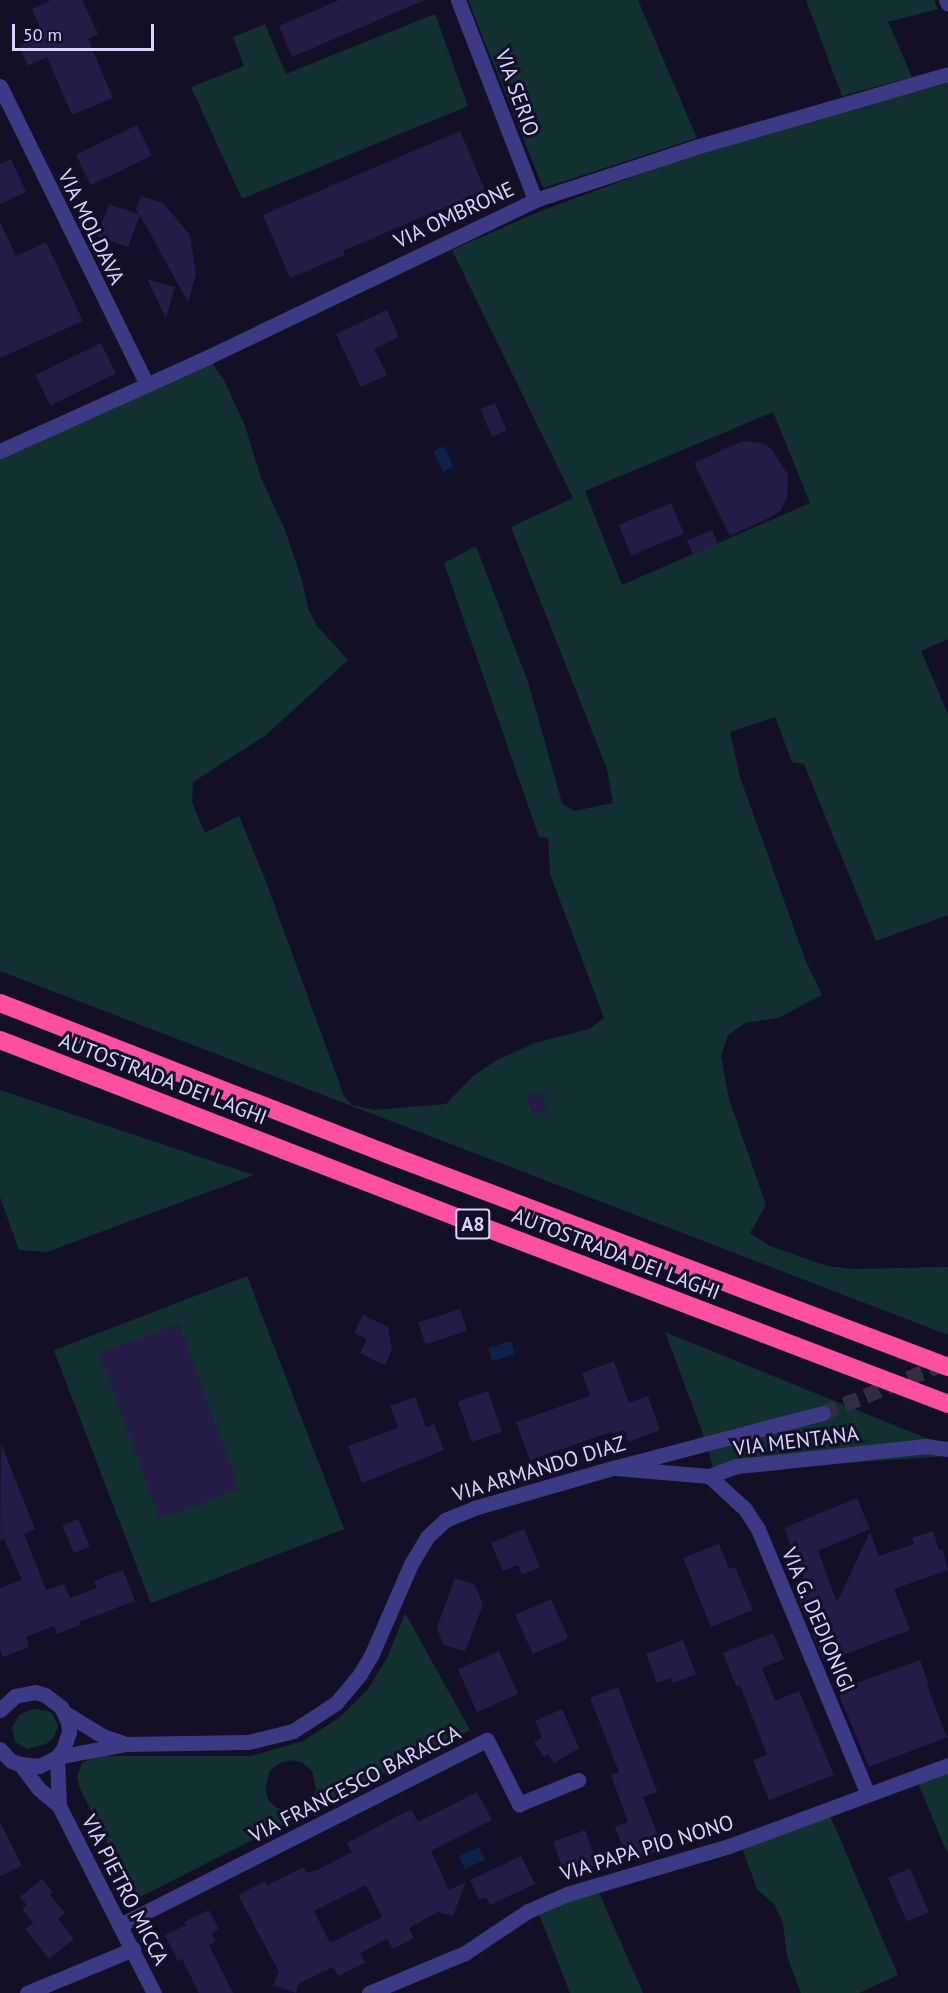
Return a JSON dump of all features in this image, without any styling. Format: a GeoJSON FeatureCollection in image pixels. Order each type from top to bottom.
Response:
{"type":"FeatureCollection","features":[{"type":"Feature","properties":{"kind":"highway","name":"AUTOSTRADA DEI LAGHI"},"geometry":{"type":"LineString","coordinates":[[0,1003],[387,1154],[948,1367]]}},
{"type":"Feature","properties":{"kind":"highway","name":"AUTOSTRADA DEI LAGHI"},"geometry":{"type":"LineString","coordinates":[[0,1040],[948,1404]]}},
{"type":"Feature","properties":{"kind":"street","name":"VIA SERIO"},"geometry":{"type":"LineString","coordinates":[[458,0],[535,200]]}},
{"type":"Feature","properties":{"kind":"street"},"geometry":{"type":"LineString","coordinates":[[946,0],[948,4]]}},
{"type":"Feature","properties":{"kind":"street","name":"VIA OMBRONE"},"geometry":{"type":"LineString","coordinates":[[0,451],[147,385],[535,200],[699,146],[948,74]]}},
{"type":"Feature","properties":{"kind":"street","name":"VIA MOLDAVA"},"geometry":{"type":"LineString","coordinates":[[0,86],[4,104],[147,385]]}},
{"type":"Feature","properties":{"kind":"street","name":"VIA ARMANDO DIAZ"},"geometry":{"type":"LineString","coordinates":[[20,1764],[39,1766],[57,1757],[126,1743],[248,1742],[282,1735],[305,1725],[336,1703],[360,1674],[378,1642],[411,1564],[438,1524],[467,1510],[613,1468],[823,1413]]}},
{"type":"Feature","properties":{"kind":"street","name":"VIA MENTANA"},"geometry":{"type":"LineString","coordinates":[[613,1468],[709,1476],[736,1466],[926,1446],[948,1449]]}},
{"type":"Feature","properties":{"kind":"street","name":"VIA G. DEDIONIGI"},"geometry":{"type":"LineString","coordinates":[[709,1476],[745,1509],[758,1529],[868,1794]]}},
{"type":"Feature","properties":{"kind":"street","name":"VIA ARMANDO DIAZ"},"geometry":{"type":"LineString","coordinates":[[2,1704],[25,1693],[35,1692],[51,1698],[65,1713],[103,1736],[126,1743]]}},
{"type":"Feature","properties":{"kind":"street"},"geometry":{"type":"LineString","coordinates":[[57,1757],[63,1749],[69,1732],[65,1713]]}},
{"type":"Feature","properties":{"kind":"street","name":"VIA FRANCESCO BARACCA"},"geometry":{"type":"LineString","coordinates":[[120,1925],[488,1740],[519,1804],[578,1780]]}},
{"type":"Feature","properties":{"kind":"street"},"geometry":{"type":"LineString","coordinates":[[0,1749],[11,1761],[20,1764]]}},
{"type":"Feature","properties":{"kind":"street","name":"VIA PIETRO MICCA"},"geometry":{"type":"LineString","coordinates":[[57,1757],[58,1806]]}},
{"type":"Feature","properties":{"kind":"street","name":"VIA PIETRO MICCA"},"geometry":{"type":"LineString","coordinates":[[20,1764],[39,1789],[58,1806],[154,1993]]}},
{"type":"Feature","properties":{"kind":"street","name":"VIA PAPA PIO NONO"},"geometry":{"type":"LineString","coordinates":[[369,1993],[465,1953],[528,1911],[567,1894],[729,1846],[948,1765]]}},
{"type":"Feature","properties":{"kind":"street"},"geometry":{"type":"LineString","coordinates":[[27,1993],[133,1949]]}},
{"type":"Feature","properties":{"kind":"green space"},"geometry":{"type":"Polygon","coordinates":[[[468,0],[638,0],[697,138],[543,188],[468,0]]]}},
{"type":"Feature","properties":{"kind":"green space"},"geometry":{"type":"Polygon","coordinates":[[[806,0],[934,0],[938,9],[888,22],[912,77],[842,96],[806,0]]]}},
{"type":"Feature","properties":{"kind":"green space"},"geometry":{"type":"Polygon","coordinates":[[[435,14],[468,106],[242,199],[191,87],[244,66],[233,37],[265,24],[286,74],[435,14]]]}},
{"type":"Feature","properties":{"kind":"green space"},"geometry":{"type":"Polygon","coordinates":[[[948,83],[948,639],[921,651],[948,714],[948,915],[876,941],[804,764],[792,762],[775,717],[730,732],[740,777],[806,962],[822,995],[778,1018],[745,1023],[728,1035],[721,1056],[729,1099],[766,1205],[750,1233],[770,1246],[827,1266],[851,1269],[948,1267],[948,1335],[0,971],[0,459],[212,363],[224,380],[245,426],[261,478],[285,530],[302,580],[308,608],[317,626],[348,660],[266,735],[193,782],[192,802],[205,833],[239,816],[265,879],[344,1096],[352,1105],[374,1110],[446,1104],[473,1076],[497,1060],[535,1043],[589,1029],[604,1018],[550,874],[548,838],[539,837],[444,563],[476,546],[528,682],[562,803],[574,811],[613,803],[607,769],[511,527],[573,498],[452,250],[538,212],[700,152],[948,83]],[[773,412],[585,491],[622,585],[810,503],[773,412]]]}},
{"type":"Feature","properties":{"kind":"green space"},"geometry":{"type":"Polygon","coordinates":[[[0,1090],[254,1175],[47,1252],[19,1250],[0,1197],[0,1090]]]}},
{"type":"Feature","properties":{"kind":"green space"},"geometry":{"type":"Polygon","coordinates":[[[247,1276],[344,1529],[151,1603],[54,1350],[247,1276]]]}},
{"type":"Feature","properties":{"kind":"green space"},"geometry":{"type":"Polygon","coordinates":[[[665,1332],[948,1447],[948,1456],[714,1472],[706,1442],[665,1332]]]}},
{"type":"Feature","properties":{"kind":"green space"},"geometry":{"type":"Polygon","coordinates":[[[405,1613],[470,1730],[136,1899],[80,1789],[77,1777],[82,1763],[96,1756],[251,1756],[303,1741],[339,1718],[368,1689],[388,1656],[405,1613]],[[293,1760],[282,1762],[270,1770],[265,1789],[269,1801],[277,1808],[292,1812],[308,1806],[316,1789],[312,1771],[303,1763],[293,1760]]]}},
{"type":"Feature","properties":{"kind":"green space"},"geometry":{"type":"Polygon","coordinates":[[[33,1709],[48,1711],[53,1715],[58,1726],[54,1737],[46,1744],[27,1749],[15,1742],[12,1728],[19,1715],[33,1709]]]}},
{"type":"Feature","properties":{"kind":"green space"},"geometry":{"type":"Polygon","coordinates":[[[948,1765],[948,1855],[915,1776],[948,1765]]]}},
{"type":"Feature","properties":{"kind":"green space"},"geometry":{"type":"Polygon","coordinates":[[[829,1813],[898,1975],[859,1993],[801,1993],[787,1956],[783,1923],[774,1904],[757,1889],[741,1845],[829,1813]]]}},
{"type":"Feature","properties":{"kind":"green space"},"geometry":{"type":"Polygon","coordinates":[[[597,1888],[643,1993],[570,1993],[538,1912],[597,1888]]]}},
{"type":"Feature","properties":{"kind":"water"},"geometry":{"type":"Polygon","coordinates":[[[444,446],[454,467],[443,472],[433,451],[444,446]]]}},
{"type":"Feature","properties":{"kind":"water"},"geometry":{"type":"Polygon","coordinates":[[[511,1341],[515,1354],[492,1361],[488,1348],[511,1341]]]}},
{"type":"Feature","properties":{"kind":"water"},"geometry":{"type":"Polygon","coordinates":[[[479,1847],[485,1860],[465,1869],[459,1856],[479,1847]]]}},
{"type":"Feature","properties":{"kind":"building"},"geometry":{"type":"Polygon","coordinates":[[[51,0],[82,0],[98,34],[88,39],[113,98],[72,115],[47,57],[28,66],[19,46],[43,34],[32,9],[51,0]]]}},
{"type":"Feature","properties":{"kind":"building"},"geometry":{"type":"Polygon","coordinates":[[[339,0],[425,0],[292,57],[279,26],[339,0]]]}},
{"type":"Feature","properties":{"kind":"building"},"geometry":{"type":"Polygon","coordinates":[[[137,125],[152,156],[91,185],[76,155],[137,125]]]}},
{"type":"Feature","properties":{"kind":"building"},"geometry":{"type":"Polygon","coordinates":[[[460,131],[485,190],[343,251],[345,255],[290,278],[263,215],[460,131]]]}},
{"type":"Feature","properties":{"kind":"building"},"geometry":{"type":"Polygon","coordinates":[[[11,159],[26,192],[0,204],[0,164],[11,159]]]}},
{"type":"Feature","properties":{"kind":"building"},"geometry":{"type":"Polygon","coordinates":[[[141,196],[163,203],[190,235],[196,274],[188,302],[140,215],[128,247],[97,236],[109,204],[139,215],[136,209],[141,196]]]}},
{"type":"Feature","properties":{"kind":"building"},"geometry":{"type":"Polygon","coordinates":[[[0,222],[16,256],[46,242],[83,321],[0,358],[0,222]]]}},
{"type":"Feature","properties":{"kind":"building"},"geometry":{"type":"Polygon","coordinates":[[[147,279],[175,287],[166,318],[147,279]]]}},
{"type":"Feature","properties":{"kind":"building"},"geometry":{"type":"Polygon","coordinates":[[[387,310],[399,337],[374,349],[387,375],[361,387],[336,334],[387,310]]]}},
{"type":"Feature","properties":{"kind":"building"},"geometry":{"type":"Polygon","coordinates":[[[101,343],[116,374],[50,406],[35,375],[101,343]]]}},
{"type":"Feature","properties":{"kind":"building"},"geometry":{"type":"Polygon","coordinates":[[[495,403],[507,431],[492,437],[480,409],[495,403]]]}},
{"type":"Feature","properties":{"kind":"building"},"geometry":{"type":"Polygon","coordinates":[[[743,441],[761,443],[771,448],[788,475],[787,497],[781,510],[773,516],[730,536],[694,463],[743,441]]]}},
{"type":"Feature","properties":{"kind":"building"},"geometry":{"type":"Polygon","coordinates":[[[671,503],[684,533],[631,556],[619,525],[671,503]]]}},
{"type":"Feature","properties":{"kind":"building"},"geometry":{"type":"Polygon","coordinates":[[[712,530],[718,544],[693,554],[687,541],[712,530]]]}},
{"type":"Feature","properties":{"kind":"building"},"geometry":{"type":"Polygon","coordinates":[[[542,1092],[547,1109],[532,1114],[527,1096],[542,1092]]]}},
{"type":"Feature","properties":{"kind":"building"},"geometry":{"type":"Polygon","coordinates":[[[460,1309],[467,1331],[425,1344],[418,1323],[460,1309]]]}},
{"type":"Feature","properties":{"kind":"building"},"geometry":{"type":"Polygon","coordinates":[[[363,1315],[388,1327],[392,1350],[385,1365],[360,1353],[367,1339],[354,1333],[363,1315]]]}},
{"type":"Feature","properties":{"kind":"building"},"geometry":{"type":"Polygon","coordinates":[[[179,1324],[239,1489],[159,1518],[99,1353],[179,1324]]]}},
{"type":"Feature","properties":{"kind":"building"},"geometry":{"type":"Polygon","coordinates":[[[614,1361],[629,1403],[648,1396],[660,1430],[628,1442],[624,1430],[612,1434],[611,1432],[530,1460],[516,1422],[590,1396],[582,1373],[614,1361]]]}},
{"type":"Feature","properties":{"kind":"building"},"geometry":{"type":"Polygon","coordinates":[[[488,1391],[502,1432],[472,1442],[458,1401],[488,1391]]]}},
{"type":"Feature","properties":{"kind":"building"},"geometry":{"type":"Polygon","coordinates":[[[415,1397],[426,1427],[434,1424],[444,1450],[362,1483],[348,1446],[398,1428],[390,1406],[415,1397]]]}},
{"type":"Feature","properties":{"kind":"building"},"geometry":{"type":"Polygon","coordinates":[[[1,1443],[35,1529],[24,1534],[46,1590],[64,1584],[70,1598],[97,1588],[94,1581],[123,1570],[135,1601],[79,1622],[80,1625],[57,1634],[54,1626],[26,1637],[29,1647],[3,1657],[0,1648],[0,1588],[22,1580],[4,1539],[0,1541],[1,1443]]]}},
{"type":"Feature","properties":{"kind":"building"},"geometry":{"type":"Polygon","coordinates":[[[857,1498],[870,1529],[818,1551],[837,1602],[870,1532],[879,1556],[914,1544],[912,1538],[933,1531],[939,1550],[943,1549],[948,1570],[894,1589],[910,1630],[824,1662],[793,1586],[805,1581],[784,1528],[857,1498]]]}},
{"type":"Feature","properties":{"kind":"building"},"geometry":{"type":"Polygon","coordinates":[[[78,1519],[90,1547],[74,1553],[62,1526],[78,1519]]]}},
{"type":"Feature","properties":{"kind":"building"},"geometry":{"type":"Polygon","coordinates":[[[524,1529],[540,1567],[522,1575],[518,1565],[503,1571],[491,1543],[524,1529]]]}},
{"type":"Feature","properties":{"kind":"building"},"geometry":{"type":"Polygon","coordinates":[[[719,1544],[729,1569],[735,1567],[753,1610],[711,1627],[683,1558],[719,1544]]]}},
{"type":"Feature","properties":{"kind":"building"},"geometry":{"type":"Polygon","coordinates":[[[455,1578],[475,1585],[483,1605],[465,1651],[443,1645],[437,1627],[455,1578]]]}},
{"type":"Feature","properties":{"kind":"building"},"geometry":{"type":"Polygon","coordinates":[[[551,1599],[568,1638],[533,1654],[515,1615],[551,1599]]]}},
{"type":"Feature","properties":{"kind":"building"},"geometry":{"type":"Polygon","coordinates":[[[773,1633],[784,1659],[762,1668],[775,1701],[799,1691],[834,1775],[769,1800],[753,1760],[767,1755],[740,1685],[736,1686],[723,1653],[773,1633]]]}},
{"type":"Feature","properties":{"kind":"building"},"geometry":{"type":"Polygon","coordinates":[[[683,1640],[696,1674],[672,1683],[671,1678],[657,1683],[646,1654],[683,1640]]]}},
{"type":"Feature","properties":{"kind":"building"},"geometry":{"type":"Polygon","coordinates":[[[499,1651],[518,1694],[477,1712],[458,1669],[499,1651]]]}},
{"type":"Feature","properties":{"kind":"building"},"geometry":{"type":"Polygon","coordinates":[[[920,1660],[929,1685],[927,1686],[947,1737],[869,1767],[837,1690],[920,1660]]]}},
{"type":"Feature","properties":{"kind":"building"},"geometry":{"type":"Polygon","coordinates":[[[618,1687],[657,1792],[643,1797],[663,1849],[629,1862],[615,1827],[628,1822],[611,1775],[619,1772],[590,1698],[618,1687]]]}},
{"type":"Feature","properties":{"kind":"building"},"geometry":{"type":"Polygon","coordinates":[[[562,1709],[579,1748],[554,1763],[548,1754],[544,1757],[534,1743],[542,1737],[535,1721],[562,1709]]]}},
{"type":"Feature","properties":{"kind":"building"},"geometry":{"type":"Polygon","coordinates":[[[477,1792],[492,1820],[431,1851],[449,1890],[466,1882],[453,1916],[438,1912],[409,1928],[414,1938],[393,1949],[387,1939],[360,1953],[365,1963],[338,1976],[333,1967],[298,1984],[296,1993],[273,1985],[279,1972],[238,1895],[265,1881],[267,1885],[304,1867],[307,1873],[317,1870],[352,1852],[347,1843],[411,1809],[418,1822],[477,1792]],[[366,1885],[314,1911],[330,1943],[382,1917],[366,1885]]]}},
{"type":"Feature","properties":{"kind":"building"},"geometry":{"type":"Polygon","coordinates":[[[0,1822],[22,1866],[0,1876],[0,1822]]]}},
{"type":"Feature","properties":{"kind":"building"},"geometry":{"type":"Polygon","coordinates":[[[585,1830],[598,1865],[566,1876],[553,1842],[585,1830]]]}},
{"type":"Feature","properties":{"kind":"building"},"geometry":{"type":"Polygon","coordinates":[[[521,1856],[535,1884],[490,1905],[486,1897],[479,1900],[470,1880],[521,1856]]]}},
{"type":"Feature","properties":{"kind":"building"},"geometry":{"type":"Polygon","coordinates":[[[910,1868],[929,1912],[907,1922],[888,1877],[910,1868]]]}},
{"type":"Feature","properties":{"kind":"building"},"geometry":{"type":"Polygon","coordinates":[[[42,1879],[53,1893],[50,1895],[65,1913],[58,1919],[74,1939],[49,1959],[25,1929],[33,1923],[22,1909],[27,1905],[20,1897],[42,1879]]]}},
{"type":"Feature","properties":{"kind":"building"},"geometry":{"type":"Polygon","coordinates":[[[209,1910],[219,1929],[212,1933],[216,1942],[209,1945],[233,1993],[199,1993],[182,1959],[178,1961],[165,1935],[186,1925],[184,1922],[209,1910]]]}},
{"type":"Feature","properties":{"kind":"tunnel"},"geometry":{"type":"LineString","coordinates":[[823,1413],[948,1362]]}}]}
